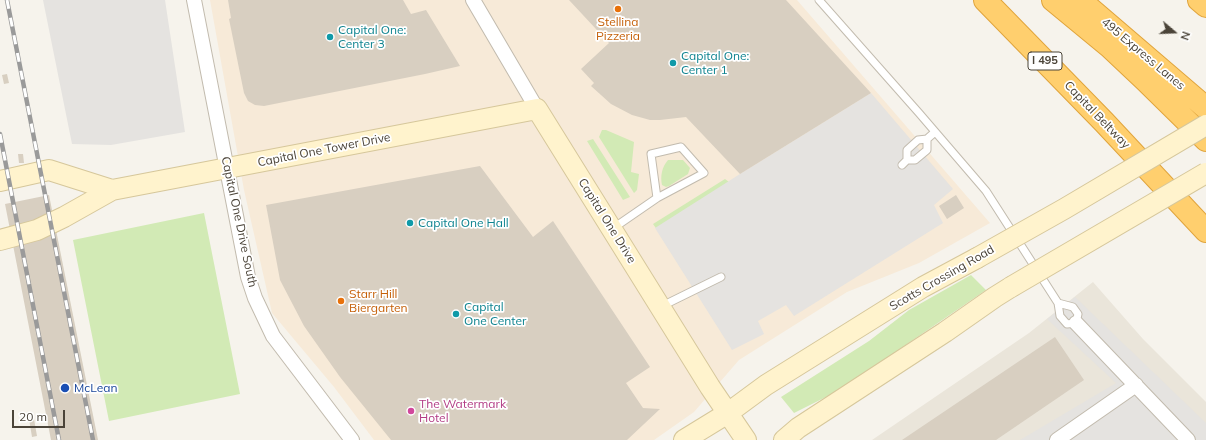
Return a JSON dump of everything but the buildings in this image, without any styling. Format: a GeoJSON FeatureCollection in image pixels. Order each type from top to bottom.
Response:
{"type":"FeatureCollection","features":[{"type":"Feature","properties":{"kind":"highway","name":"Capital Beltway"},"geometry":{"type":"LineString","coordinates":[[985,0],[1104,122],[1206,231]]}},
{"type":"Feature","properties":{"kind":"highway"},"geometry":{"type":"LineString","coordinates":[[1053,0],[1115,52],[1206,140]]}},
{"type":"Feature","properties":{"kind":"highway","name":"495 Express Lanes"},"geometry":{"type":"LineString","coordinates":[[1080,0],[1206,108]]}},
{"type":"Feature","properties":{"kind":"highway"},"geometry":{"type":"LineString","coordinates":[[1199,0],[1206,6]]}},
{"type":"Feature","properties":{"kind":"highway"},"geometry":{"type":"LineString","coordinates":[[1181,86],[1206,114]]}},
{"type":"Feature","properties":{"kind":"main road","name":"Capital One Tower Drive"},"geometry":{"type":"LineString","coordinates":[[0,240],[37,230],[64,217],[112,190],[537,109]]}},
{"type":"Feature","properties":{"kind":"main road","name":"Capital One Drive"},"geometry":{"type":"LineString","coordinates":[[537,109],[660,307],[746,440]]}},
{"type":"Feature","properties":{"kind":"main road","name":"Scotts Crossing Road"},"geometry":{"type":"LineString","coordinates":[[684,440],[728,413],[766,385],[924,287],[1064,209],[1206,125]]}},
{"type":"Feature","properties":{"kind":"main road","name":"Capital One Tower Drive"},"geometry":{"type":"LineString","coordinates":[[0,181],[49,170],[112,190]]}},
{"type":"Feature","properties":{"kind":"main road"},"geometry":{"type":"LineString","coordinates":[[784,440],[798,428],[946,332],[995,297],[1206,173]]}},
{"type":"Feature","properties":{"kind":"street","name":"Capital One Drive South"},"geometry":{"type":"LineString","coordinates":[[194,0],[228,168],[248,277],[255,298],[273,336],[352,440]]}},
{"type":"Feature","properties":{"kind":"street","name":"Capital One Drive"},"geometry":{"type":"LineString","coordinates":[[474,0],[537,109]]}},
{"type":"Feature","properties":{"kind":"street"},"geometry":{"type":"LineString","coordinates":[[1076,323],[1188,440]]}},
{"type":"Feature","properties":{"kind":"street"},"geometry":{"type":"LineString","coordinates":[[1056,440],[1136,385]]}},
{"type":"Feature","properties":{"kind":"lane"},"geometry":{"type":"LineString","coordinates":[[819,0],[986,191],[1058,303],[1060,316],[1067,324],[1076,323],[1078,314],[1073,307],[1058,303]]}},
{"type":"Feature","properties":{"kind":"lane"},"geometry":{"type":"LineString","coordinates":[[927,139],[927,150],[915,160],[905,162],[907,150],[918,140],[927,139],[935,132]]}},
{"type":"Feature","properties":{"kind":"lane"},"geometry":{"type":"LineString","coordinates":[[612,229],[657,198],[704,173],[681,147],[651,154],[657,198]]}},
{"type":"Feature","properties":{"kind":"lane"},"geometry":{"type":"LineString","coordinates":[[660,307],[721,277]]}},
{"type":"Feature","properties":{"kind":"shaded area"},"geometry":{"type":"Polygon","coordinates":[[[43,0],[165,0],[185,132],[111,145],[72,144],[43,0]]]}},
{"type":"Feature","properties":{"kind":"shaded area"},"geometry":{"type":"Polygon","coordinates":[[[210,0],[797,0],[990,223],[919,263],[847,292],[739,360],[694,412],[654,440],[374,440],[334,387],[272,313],[244,190],[210,0]]]}},
{"type":"Feature","properties":{"kind":"shaded area"},"geometry":{"type":"Polygon","coordinates":[[[871,93],[953,189],[934,205],[943,223],[794,316],[786,305],[758,321],[764,334],[732,350],[655,228],[871,93]]]}},
{"type":"Feature","properties":{"kind":"shaded area"},"geometry":{"type":"Polygon","coordinates":[[[1093,282],[1143,339],[1206,402],[1206,440],[872,440],[1029,333],[1093,282]]]}},
{"type":"Feature","properties":{"kind":"shaded area"},"geometry":{"type":"Polygon","coordinates":[[[1075,297],[1206,423],[1206,440],[1020,440],[1116,383],[1047,319],[1075,297]]]}},
{"type":"Feature","properties":{"kind":"green space"},"geometry":{"type":"Polygon","coordinates":[[[602,130],[606,130],[634,142],[631,172],[639,174],[637,190],[634,193],[599,137],[602,130]]]}},
{"type":"Feature","properties":{"kind":"green space"},"geometry":{"type":"Polygon","coordinates":[[[593,139],[630,197],[623,200],[587,141],[593,139]]]}},
{"type":"Feature","properties":{"kind":"green space"},"geometry":{"type":"Polygon","coordinates":[[[668,160],[683,160],[690,168],[688,174],[666,187],[662,185],[661,175],[668,160]]]}},
{"type":"Feature","properties":{"kind":"green space"},"geometry":{"type":"Polygon","coordinates":[[[725,179],[729,182],[665,241],[653,224],[725,179]]]}},
{"type":"Feature","properties":{"kind":"green space"},"geometry":{"type":"Polygon","coordinates":[[[204,213],[240,394],[109,421],[73,240],[204,213]]]}},
{"type":"Feature","properties":{"kind":"green space"},"geometry":{"type":"Polygon","coordinates":[[[971,275],[986,290],[840,390],[794,413],[781,397],[869,341],[909,310],[971,275]]]}},
{"type":"Feature","properties":{"kind":"railway"},"geometry":{"type":"LineString","coordinates":[[7,0],[93,440]]}},
{"type":"Feature","properties":{"kind":"railway"},"geometry":{"type":"LineString","coordinates":[[0,134],[59,440]]}},
{"type":"Feature","properties":{"kind":"place","name":"Stellina Pizzeria"},"geometry":{"type":"Point","coordinates":[618,9]}},
{"type":"Feature","properties":{"kind":"place","name":"Capital One: Center 3"},"geometry":{"type":"Point","coordinates":[330,37]}},
{"type":"Feature","properties":{"kind":"place","name":"Capital One: Center 1"},"geometry":{"type":"Point","coordinates":[673,63]}},
{"type":"Feature","properties":{"kind":"place","name":"Capital One Hall"},"geometry":{"type":"Point","coordinates":[410,223]}},
{"type":"Feature","properties":{"kind":"place","name":"Starr Hill Biergarten"},"geometry":{"type":"Point","coordinates":[341,301]}},
{"type":"Feature","properties":{"kind":"place","name":"Capital One Center"},"geometry":{"type":"Point","coordinates":[456,314]}},
{"type":"Feature","properties":{"kind":"place","name":"McLean"},"geometry":{"type":"Point","coordinates":[65,388]}},
{"type":"Feature","properties":{"kind":"place","name":"The Watermark Hotel"},"geometry":{"type":"Point","coordinates":[411,411]}}]}
